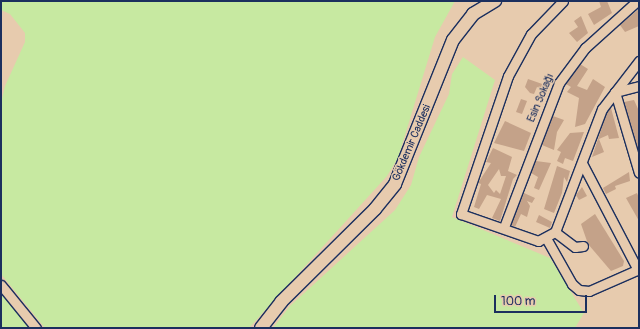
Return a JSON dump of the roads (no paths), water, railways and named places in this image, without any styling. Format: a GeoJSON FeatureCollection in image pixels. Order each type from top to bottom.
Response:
{"type":"FeatureCollection","features":[{"type":"Feature","properties":{"kind":"main road","name":"Gökdemir Caddesi"},"geometry":{"type":"LineString","coordinates":[[261,328],[281,302],[375,209],[395,184],[453,40],[473,14],[495,1]]}},
{"type":"Feature","properties":{"kind":"street"},"geometry":{"type":"LineString","coordinates":[[563,1],[531,34],[508,76],[460,214],[504,227],[538,241],[555,232],[602,109],[639,61]]}},
{"type":"Feature","properties":{"kind":"street","name":"Esin Sokağı"},"geometry":{"type":"LineString","coordinates":[[504,227],[559,83],[585,48],[637,1]]}},
{"type":"Feature","properties":{"kind":"street"},"geometry":{"type":"LineString","coordinates":[[615,92],[639,86]]}},
{"type":"Feature","properties":{"kind":"street"},"geometry":{"type":"LineString","coordinates":[[615,92],[639,173]]}},
{"type":"Feature","properties":{"kind":"street"},"geometry":{"type":"LineString","coordinates":[[546,238],[572,284],[579,290],[589,291],[639,269],[582,163]]}},
{"type":"Feature","properties":{"kind":"street"},"geometry":{"type":"LineString","coordinates":[[555,232],[575,247],[583,246]]}},
{"type":"Feature","properties":{"kind":"street"},"geometry":{"type":"LineString","coordinates":[[1,284],[36,328]]}}]}
